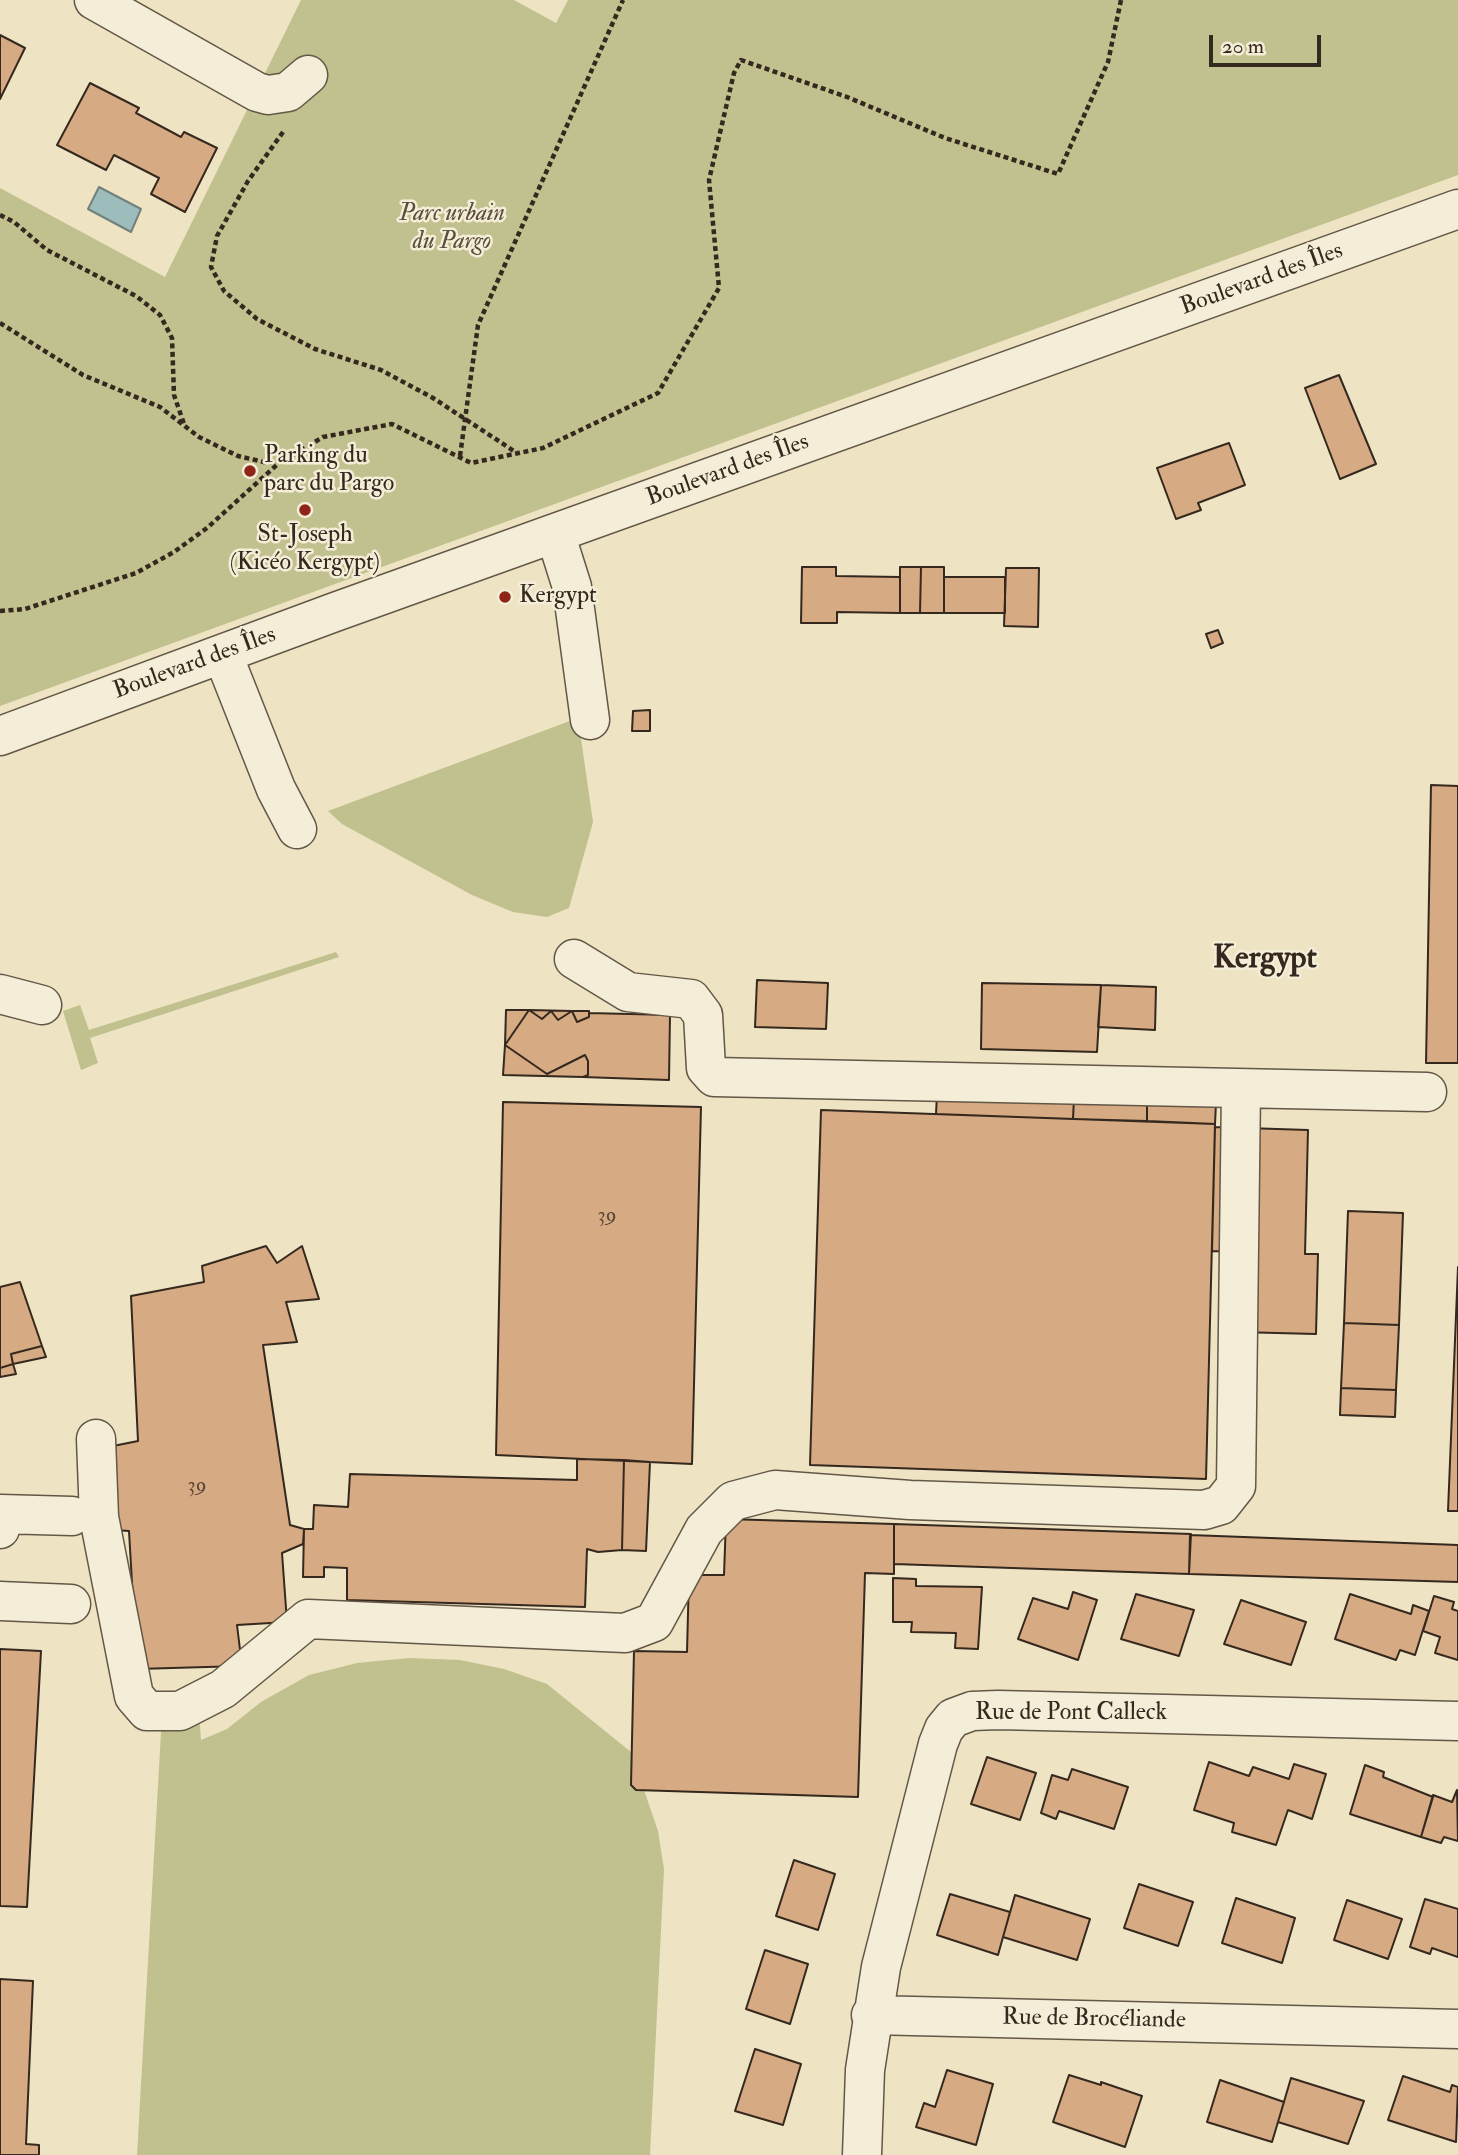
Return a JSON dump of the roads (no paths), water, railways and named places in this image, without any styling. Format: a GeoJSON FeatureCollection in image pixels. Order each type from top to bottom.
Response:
{"type":"FeatureCollection","features":[{"type":"Feature","properties":{"kind":"street"},"geometry":{"type":"LineString","coordinates":[[94,0],[257,92],[268,95],[288,92],[308,75]]}},
{"type":"Feature","properties":{"kind":"street","name":"Boulevard des Îles"},"geometry":{"type":"LineString","coordinates":[[0,736],[1458,209]]}},
{"type":"Feature","properties":{"kind":"street"},"geometry":{"type":"LineString","coordinates":[[555,534],[572,587],[590,720]]}},
{"type":"Feature","properties":{"kind":"street"},"geometry":{"type":"LineString","coordinates":[[223,655],[276,789],[296,828]]}},
{"type":"Feature","properties":{"kind":"street"},"geometry":{"type":"LineString","coordinates":[[574,958],[628,992],[691,999],[703,1015],[706,1068],[714,1077],[1427,1092]]}},
{"type":"Feature","properties":{"kind":"street"},"geometry":{"type":"LineString","coordinates":[[0,994],[42,1005]]}},
{"type":"Feature","properties":{"kind":"street"},"geometry":{"type":"LineString","coordinates":[[96,1438],[99,1517],[134,1696],[147,1711],[180,1711],[223,1689],[308,1619],[625,1633],[654,1622],[704,1530],[733,1501],[775,1490],[910,1500],[1204,1510],[1221,1505],[1236,1486],[1241,1088]]}},
{"type":"Feature","properties":{"kind":"street"},"geometry":{"type":"LineString","coordinates":[[0,1529],[1,1514],[72,1516]]}},
{"type":"Feature","properties":{"kind":"street"},"geometry":{"type":"LineString","coordinates":[[0,1601],[71,1604]]}},
{"type":"Feature","properties":{"kind":"street","name":"Rue de Pont Calleck"},"geometry":{"type":"LineString","coordinates":[[871,2015],[938,1744],[944,1728],[953,1718],[972,1711],[998,1710],[1458,1721]]}},
{"type":"Feature","properties":{"kind":"street"},"geometry":{"type":"LineString","coordinates":[[862,2155],[864,2070],[871,2015]]}},
{"type":"Feature","properties":{"kind":"street","name":"Rue de Brocéliande"},"geometry":{"type":"LineString","coordinates":[[871,2015],[1458,2029]]}},
{"type":"Feature","properties":{"kind":"water"},"geometry":{"type":"Polygon","coordinates":[[[99,187],[141,209],[131,232],[88,209],[99,187]]]}},
{"type":"Feature","properties":{"kind":"place","name":"Parking du parc du Pargo"},"geometry":{"type":"Point","coordinates":[250,471]}},
{"type":"Feature","properties":{"kind":"place","name":"St-Joseph (Kicéo Kergypt)"},"geometry":{"type":"Point","coordinates":[305,510]}},
{"type":"Feature","properties":{"kind":"place","name":"Kergypt"},"geometry":{"type":"Point","coordinates":[505,597]}},
{"type":"Feature","properties":{"kind":"district","name":"Kergypt"},"geometry":{"type":"Point","coordinates":[1265,960]}},
{"type":"Feature","properties":{"kind":"park label","name":"Parc urbain du Pargo"},"geometry":{"type":"Point","coordinates":[452,229]}}]}
